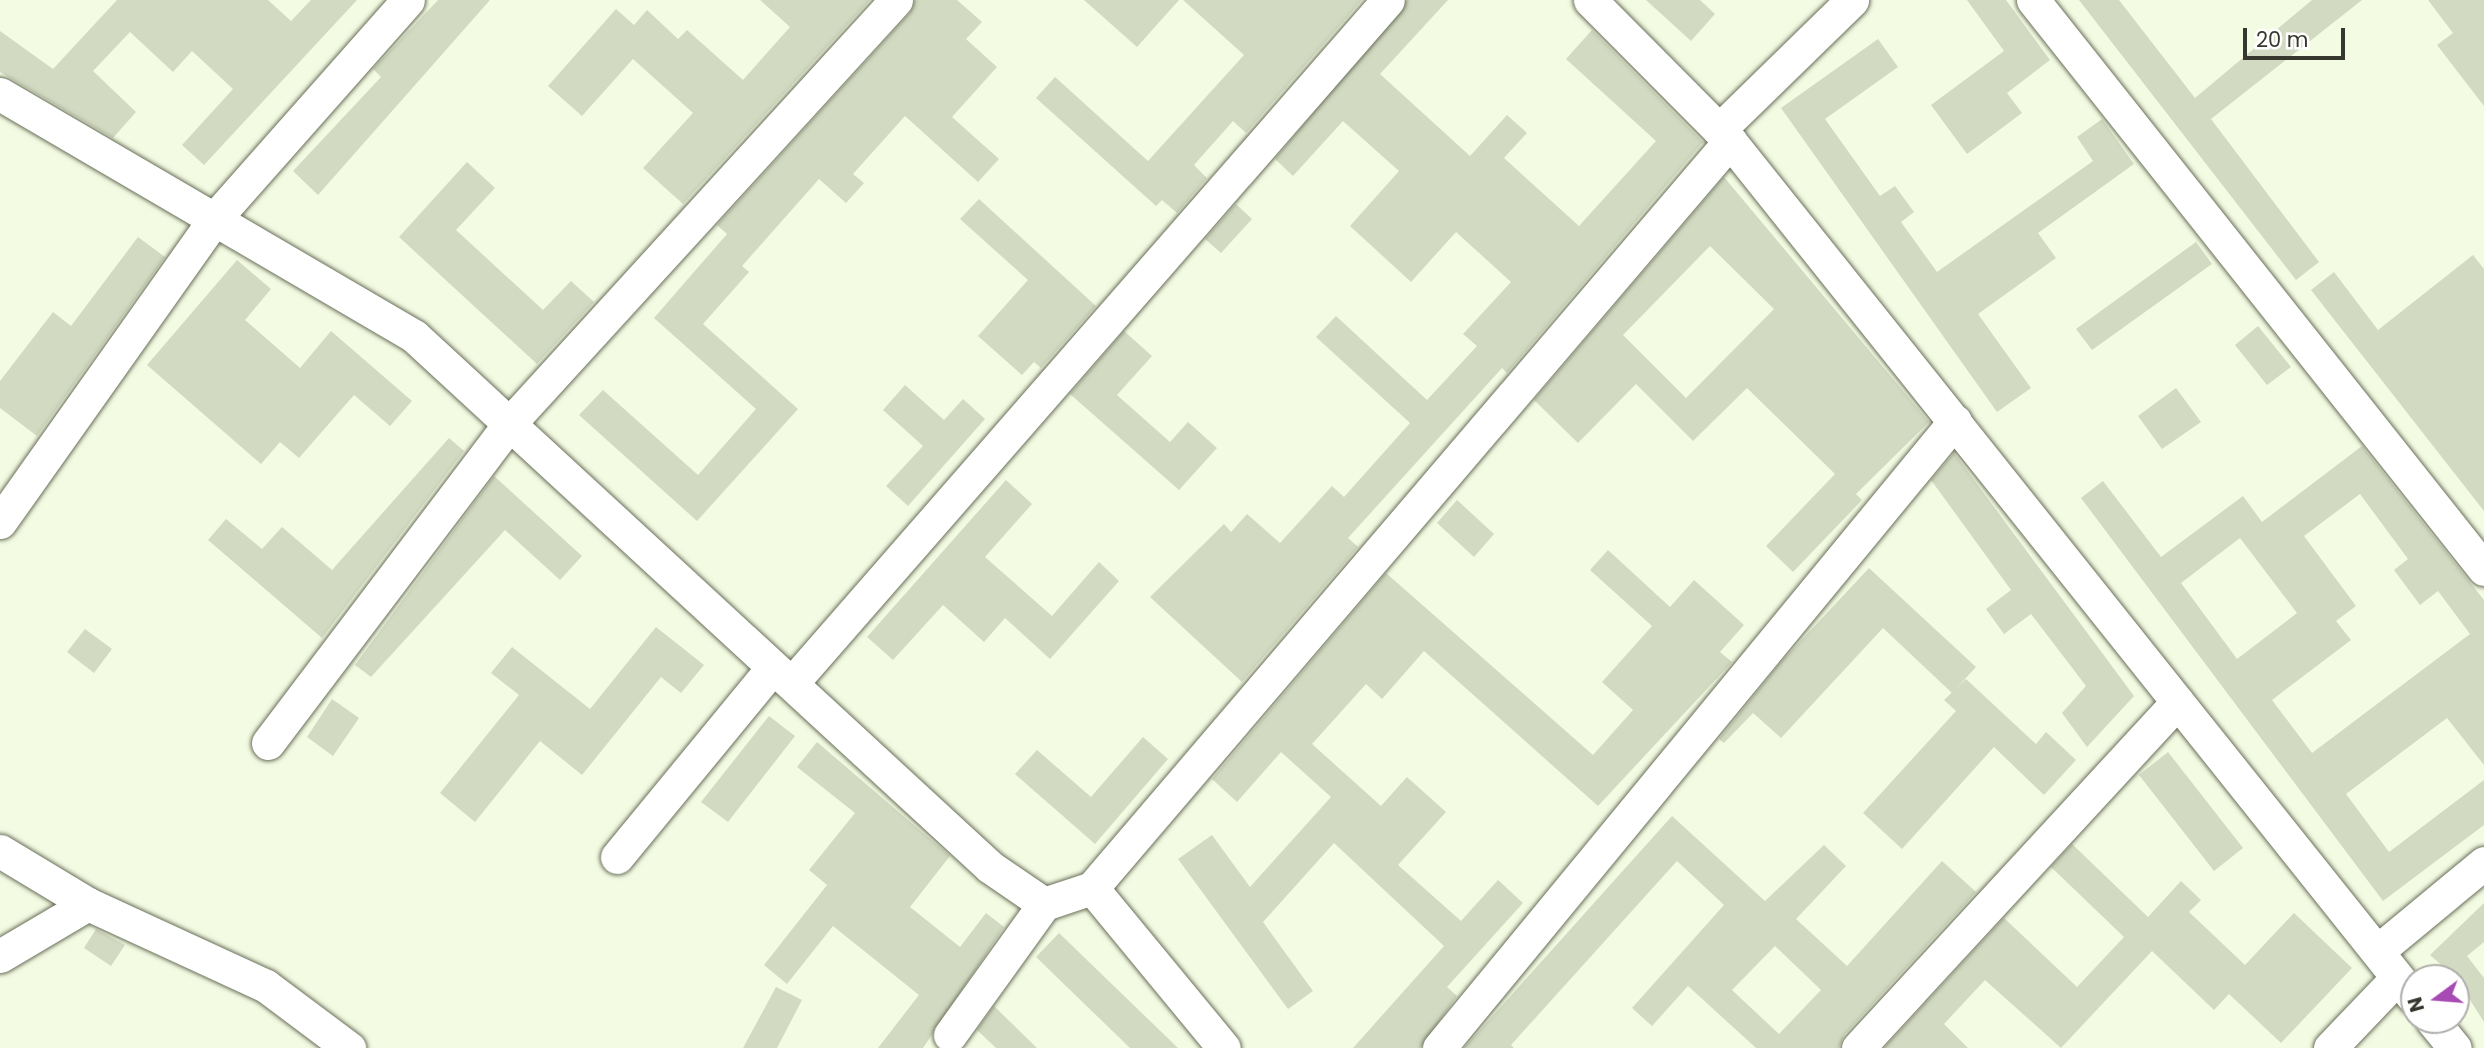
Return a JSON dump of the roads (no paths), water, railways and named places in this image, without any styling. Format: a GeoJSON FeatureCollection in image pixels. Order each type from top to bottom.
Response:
{"type":"FeatureCollection","features":[{"type":"Feature","properties":{"kind":"street"},"geometry":{"type":"LineString","coordinates":[[0,522],[217,216],[408,0]]}},
{"type":"Feature","properties":{"kind":"street"},"geometry":{"type":"LineString","coordinates":[[268,743],[509,424],[895,0]]}},
{"type":"Feature","properties":{"kind":"street"},"geometry":{"type":"LineString","coordinates":[[617,858],[1388,0]]}},
{"type":"Feature","properties":{"kind":"street"},"geometry":{"type":"LineString","coordinates":[[1590,0],[1724,135],[2177,702],[2379,949],[2400,979]]}},
{"type":"Feature","properties":{"kind":"street"},"geometry":{"type":"LineString","coordinates":[[950,1035],[1044,904],[1092,888],[1724,135],[1853,0]]}},
{"type":"Feature","properties":{"kind":"street"},"geometry":{"type":"LineString","coordinates":[[2033,0],[2484,569]]}},
{"type":"Feature","properties":{"kind":"street"},"geometry":{"type":"LineString","coordinates":[[0,94],[217,216],[414,336],[990,867],[1044,904]]}},
{"type":"Feature","properties":{"kind":"street"},"geometry":{"type":"LineString","coordinates":[[1438,1048],[1955,421]]}},
{"type":"Feature","properties":{"kind":"street"},"geometry":{"type":"LineString","coordinates":[[1858,1048],[2177,702]]}},
{"type":"Feature","properties":{"kind":"street"},"geometry":{"type":"LineString","coordinates":[[0,851],[88,904],[266,986],[349,1048]]}},
{"type":"Feature","properties":{"kind":"street"},"geometry":{"type":"LineString","coordinates":[[2379,949],[2484,863]]}},
{"type":"Feature","properties":{"kind":"street"},"geometry":{"type":"LineString","coordinates":[[1092,888],[1224,1048]]}},
{"type":"Feature","properties":{"kind":"street"},"geometry":{"type":"LineString","coordinates":[[0,956],[88,904]]}},
{"type":"Feature","properties":{"kind":"street"},"geometry":{"type":"LineString","coordinates":[[2330,1048],[2400,993]]}},
{"type":"Feature","properties":{"kind":"street"},"geometry":{"type":"LineString","coordinates":[[2444,1034],[2455,1048]]}}]}
